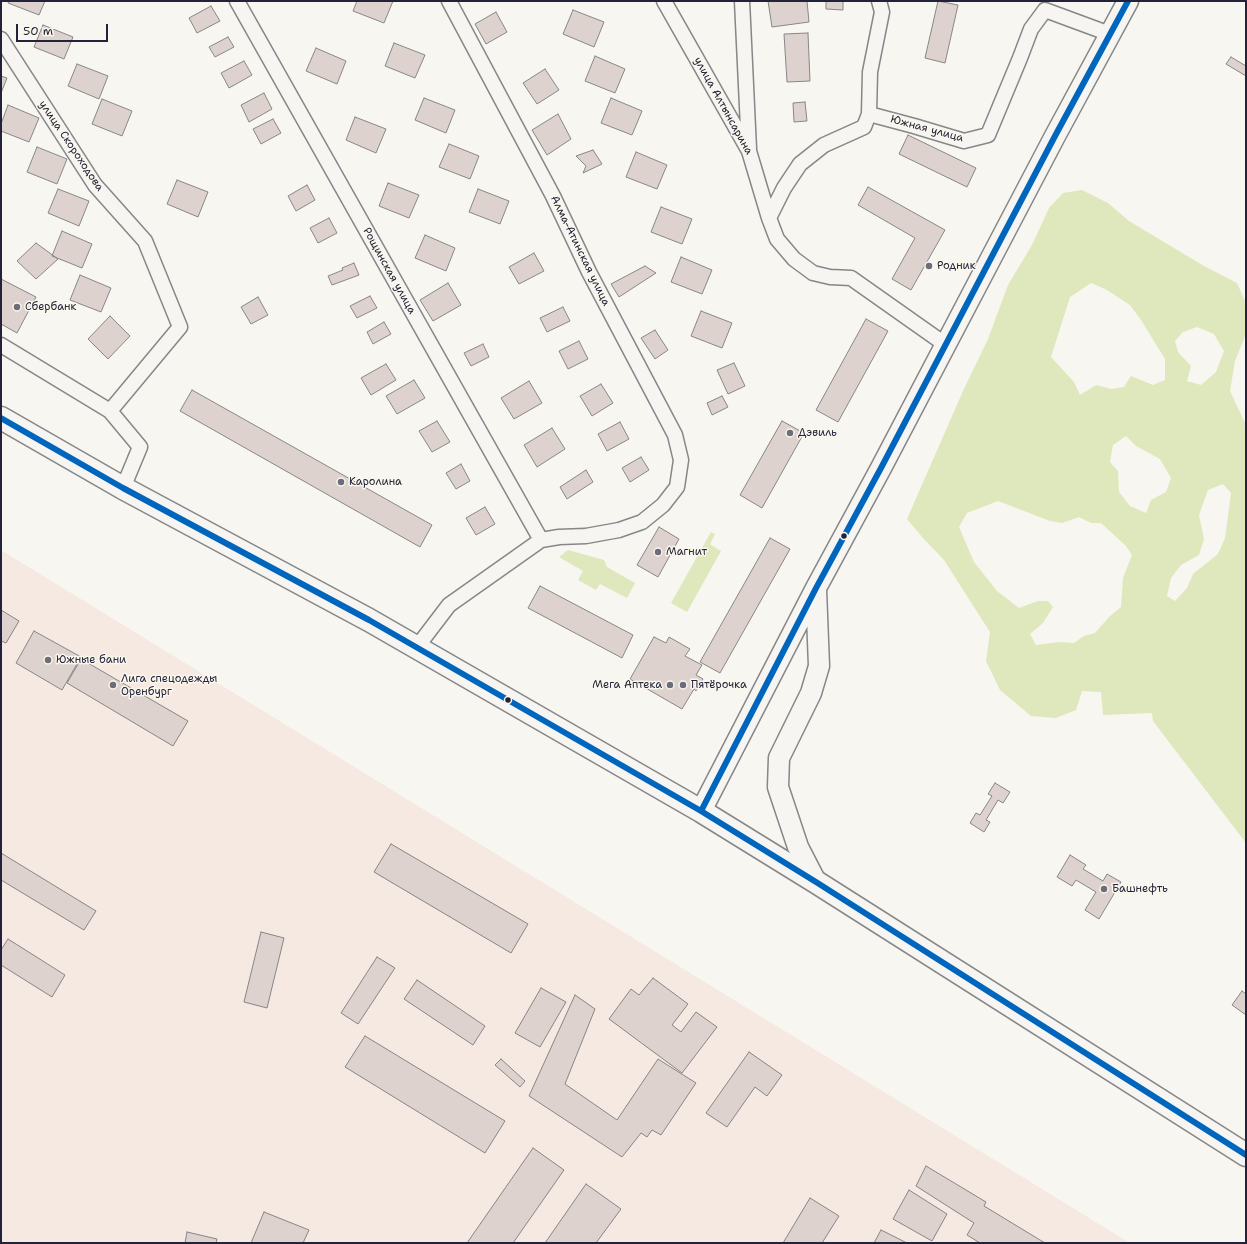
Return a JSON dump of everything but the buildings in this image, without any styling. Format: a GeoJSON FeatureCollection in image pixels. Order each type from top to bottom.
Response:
{"type":"FeatureCollection","features":[{"type":"Feature","properties":{"kind":"main road"},"geometry":{"type":"LineString","coordinates":[[1,418],[123,488],[417,647],[701,812],[816,882],[1246,1156]]}},
{"type":"Feature","properties":{"kind":"street","name":"Рощинская улица"},"geometry":{"type":"LineString","coordinates":[[237,1],[541,540]]}},
{"type":"Feature","properties":{"kind":"street","name":"Алма-Атинская улица"},"geometry":{"type":"LineString","coordinates":[[449,1],[553,196],[589,272],[675,435],[681,460],[677,487],[663,505],[642,522],[618,530],[586,536],[559,537],[541,540]]}},
{"type":"Feature","properties":{"kind":"street","name":"улица Алтынсарина"},"geometry":{"type":"LineString","coordinates":[[664,1],[749,151],[768,218],[777,239],[794,260],[813,273],[830,277],[851,278],[946,345]]}},
{"type":"Feature","properties":{"kind":"street"},"geometry":{"type":"LineString","coordinates":[[742,1],[749,151]]}},
{"type":"Feature","properties":{"kind":"street"},"geometry":{"type":"LineString","coordinates":[[768,218],[784,188],[800,164],[824,145],[864,128],[869,114],[870,72],[882,12],[879,1]]}},
{"type":"Feature","properties":{"kind":"street"},"geometry":{"type":"LineString","coordinates":[[701,812],[816,588],[1128,1]]}},
{"type":"Feature","properties":{"kind":"street","name":"Южная улица"},"geometry":{"type":"LineString","coordinates":[[869,114],[964,141],[988,135],[1031,29],[1045,10],[1110,34]]}},
{"type":"Feature","properties":{"kind":"street","name":"улица Скороходова"},"geometry":{"type":"LineString","coordinates":[[1,40],[95,185],[145,241],[180,327],[110,411]]}},
{"type":"Feature","properties":{"kind":"street"},"geometry":{"type":"LineString","coordinates":[[1,345],[110,411],[140,447],[123,488]]}},
{"type":"Feature","properties":{"kind":"street"},"geometry":{"type":"LineString","coordinates":[[417,647],[449,605],[541,540]]}},
{"type":"Feature","properties":{"kind":"street"},"geometry":{"type":"LineString","coordinates":[[816,588],[819,666],[811,693],[779,758],[778,788],[798,847],[816,882]]}},
{"type":"Feature","properties":{"kind":"shaded area"},"geometry":{"type":"Polygon","coordinates":[[[1,550],[1130,1243],[1,1243],[1,550]]]}},
{"type":"Feature","properties":{"kind":"green space"},"geometry":{"type":"Polygon","coordinates":[[[1082,190],[1108,203],[1129,221],[1204,266],[1237,283],[1246,303],[1246,334],[1235,361],[1230,391],[1246,425],[1246,843],[1153,721],[1152,713],[1103,715],[1101,692],[1082,691],[1076,710],[1056,718],[1031,716],[1000,690],[986,661],[990,632],[944,560],[907,519],[963,391],[988,339],[1008,285],[1032,245],[1049,208],[1063,193],[1082,190]],[[1091,283],[1070,297],[1051,357],[1074,382],[1080,395],[1096,385],[1111,389],[1124,387],[1131,376],[1153,385],[1165,380],[1165,359],[1130,305],[1107,290],[1091,283]],[[1197,327],[1183,332],[1175,341],[1178,352],[1191,366],[1187,381],[1201,385],[1216,372],[1224,351],[1214,334],[1197,327]],[[1126,436],[1113,445],[1110,462],[1118,471],[1119,492],[1130,506],[1146,513],[1151,500],[1166,492],[1171,478],[1160,459],[1136,446],[1126,436]],[[1223,484],[1208,490],[1199,515],[1204,539],[1199,555],[1181,565],[1171,578],[1167,596],[1175,601],[1187,588],[1193,574],[1218,554],[1225,538],[1231,493],[1223,484]],[[998,501],[967,513],[959,527],[974,562],[997,591],[1019,608],[1038,601],[1048,601],[1053,607],[1043,623],[1030,634],[1036,645],[1060,642],[1074,643],[1084,636],[1095,633],[1109,617],[1121,607],[1123,578],[1132,555],[1126,546],[1101,523],[1091,523],[1079,517],[1062,523],[1050,521],[998,501]]]}},
{"type":"Feature","properties":{"kind":"green space"},"geometry":{"type":"Polygon","coordinates":[[[711,532],[715,534],[710,544],[721,551],[687,612],[671,603],[711,532]]]}},
{"type":"Feature","properties":{"kind":"green space"},"geometry":{"type":"Polygon","coordinates":[[[568,550],[604,560],[607,567],[635,583],[627,598],[600,584],[596,590],[578,580],[583,571],[559,557],[568,550]]]}},
{"type":"Feature","properties":{"kind":"transit line"},"geometry":{"type":"LineString","coordinates":[[701,811],[816,588],[1128,1]]}},
{"type":"Feature","properties":{"kind":"transit line"},"geometry":{"type":"LineString","coordinates":[[1,418],[123,488],[369,620],[701,811],[816,882],[1246,1155]]}},
{"type":"Feature","properties":{"kind":"place","name":"Родник"},"geometry":{"type":"Point","coordinates":[929,266]}},
{"type":"Feature","properties":{"kind":"place","name":"Сбербанк"},"geometry":{"type":"Point","coordinates":[17,307]}},
{"type":"Feature","properties":{"kind":"place","name":"Дэвиль"},"geometry":{"type":"Point","coordinates":[790,433]}},
{"type":"Feature","properties":{"kind":"place","name":"Каролина"},"geometry":{"type":"Point","coordinates":[341,482]}},
{"type":"Feature","properties":{"kind":"place","name":"Магнит"},"geometry":{"type":"Point","coordinates":[658,552]}},
{"type":"Feature","properties":{"kind":"place","name":"Южные бани"},"geometry":{"type":"Point","coordinates":[48,660]}},
{"type":"Feature","properties":{"kind":"place","name":"Лига спецодежды Оренбург"},"geometry":{"type":"Point","coordinates":[113,685]}},
{"type":"Feature","properties":{"kind":"place","name":"Мега Аптека"},"geometry":{"type":"Point","coordinates":[670,685]}},
{"type":"Feature","properties":{"kind":"place","name":"Пятёрочка"},"geometry":{"type":"Point","coordinates":[683,685]}},
{"type":"Feature","properties":{"kind":"place","name":"Башнефть"},"geometry":{"type":"Point","coordinates":[1104,889]}}]}
